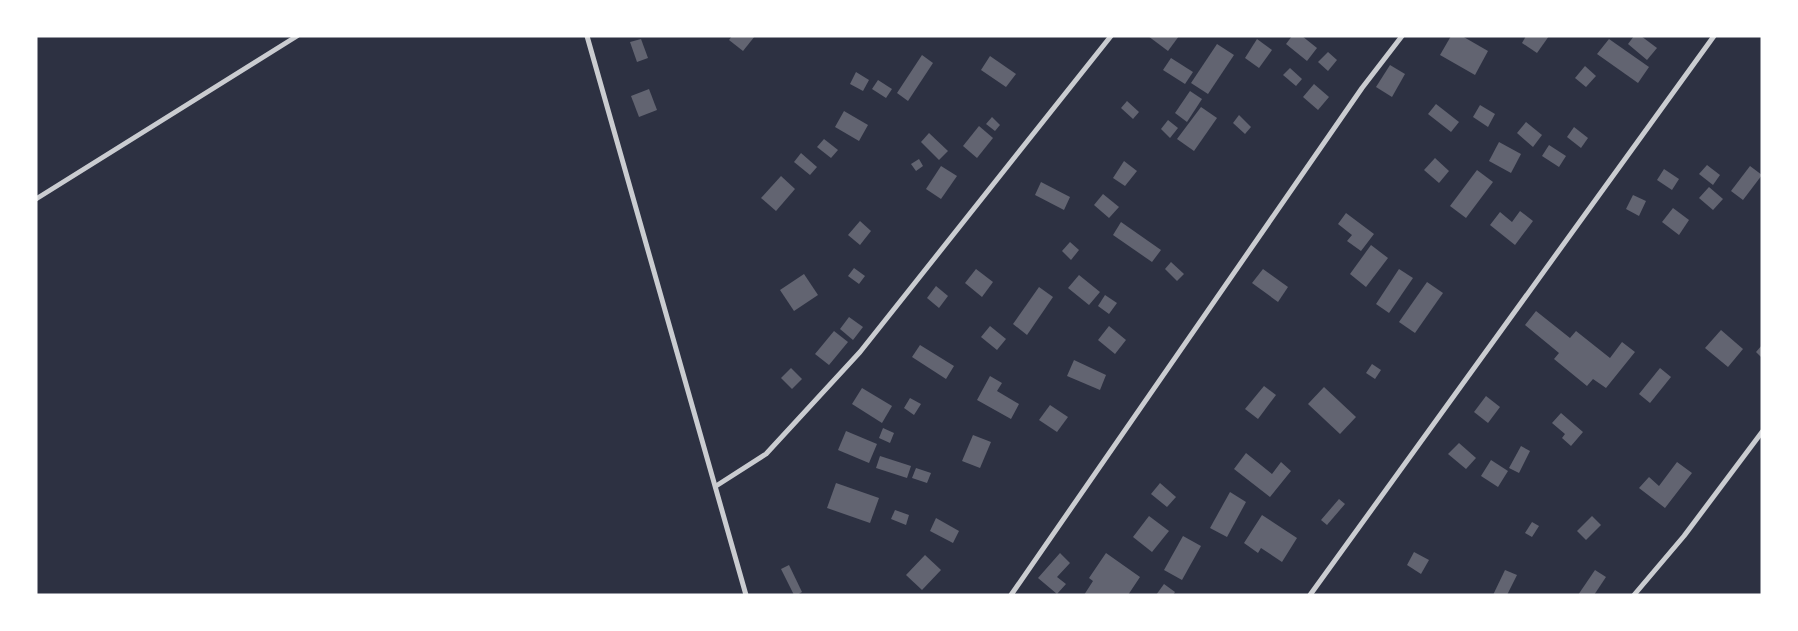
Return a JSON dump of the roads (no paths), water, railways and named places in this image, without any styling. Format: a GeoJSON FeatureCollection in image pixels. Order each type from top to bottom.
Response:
{"type":"FeatureCollection","features":[{"type":"Feature","properties":{"kind":"street"},"geometry":{"type":"LineString","coordinates":[[36,199],[297,36]]}},
{"type":"Feature","properties":{"kind":"street"},"geometry":{"type":"LineString","coordinates":[[587,36],[746,595]]}},
{"type":"Feature","properties":{"kind":"street"},"geometry":{"type":"LineString","coordinates":[[716,486],[766,454],[860,352],[1111,36]]}},
{"type":"Feature","properties":{"kind":"street"},"geometry":{"type":"LineString","coordinates":[[1011,595],[1362,88],[1402,36]]}},
{"type":"Feature","properties":{"kind":"street"},"geometry":{"type":"LineString","coordinates":[[1310,595],[1714,36]]}},
{"type":"Feature","properties":{"kind":"street"},"geometry":{"type":"LineString","coordinates":[[1634,595],[1684,536],[1762,432]]}}]}
